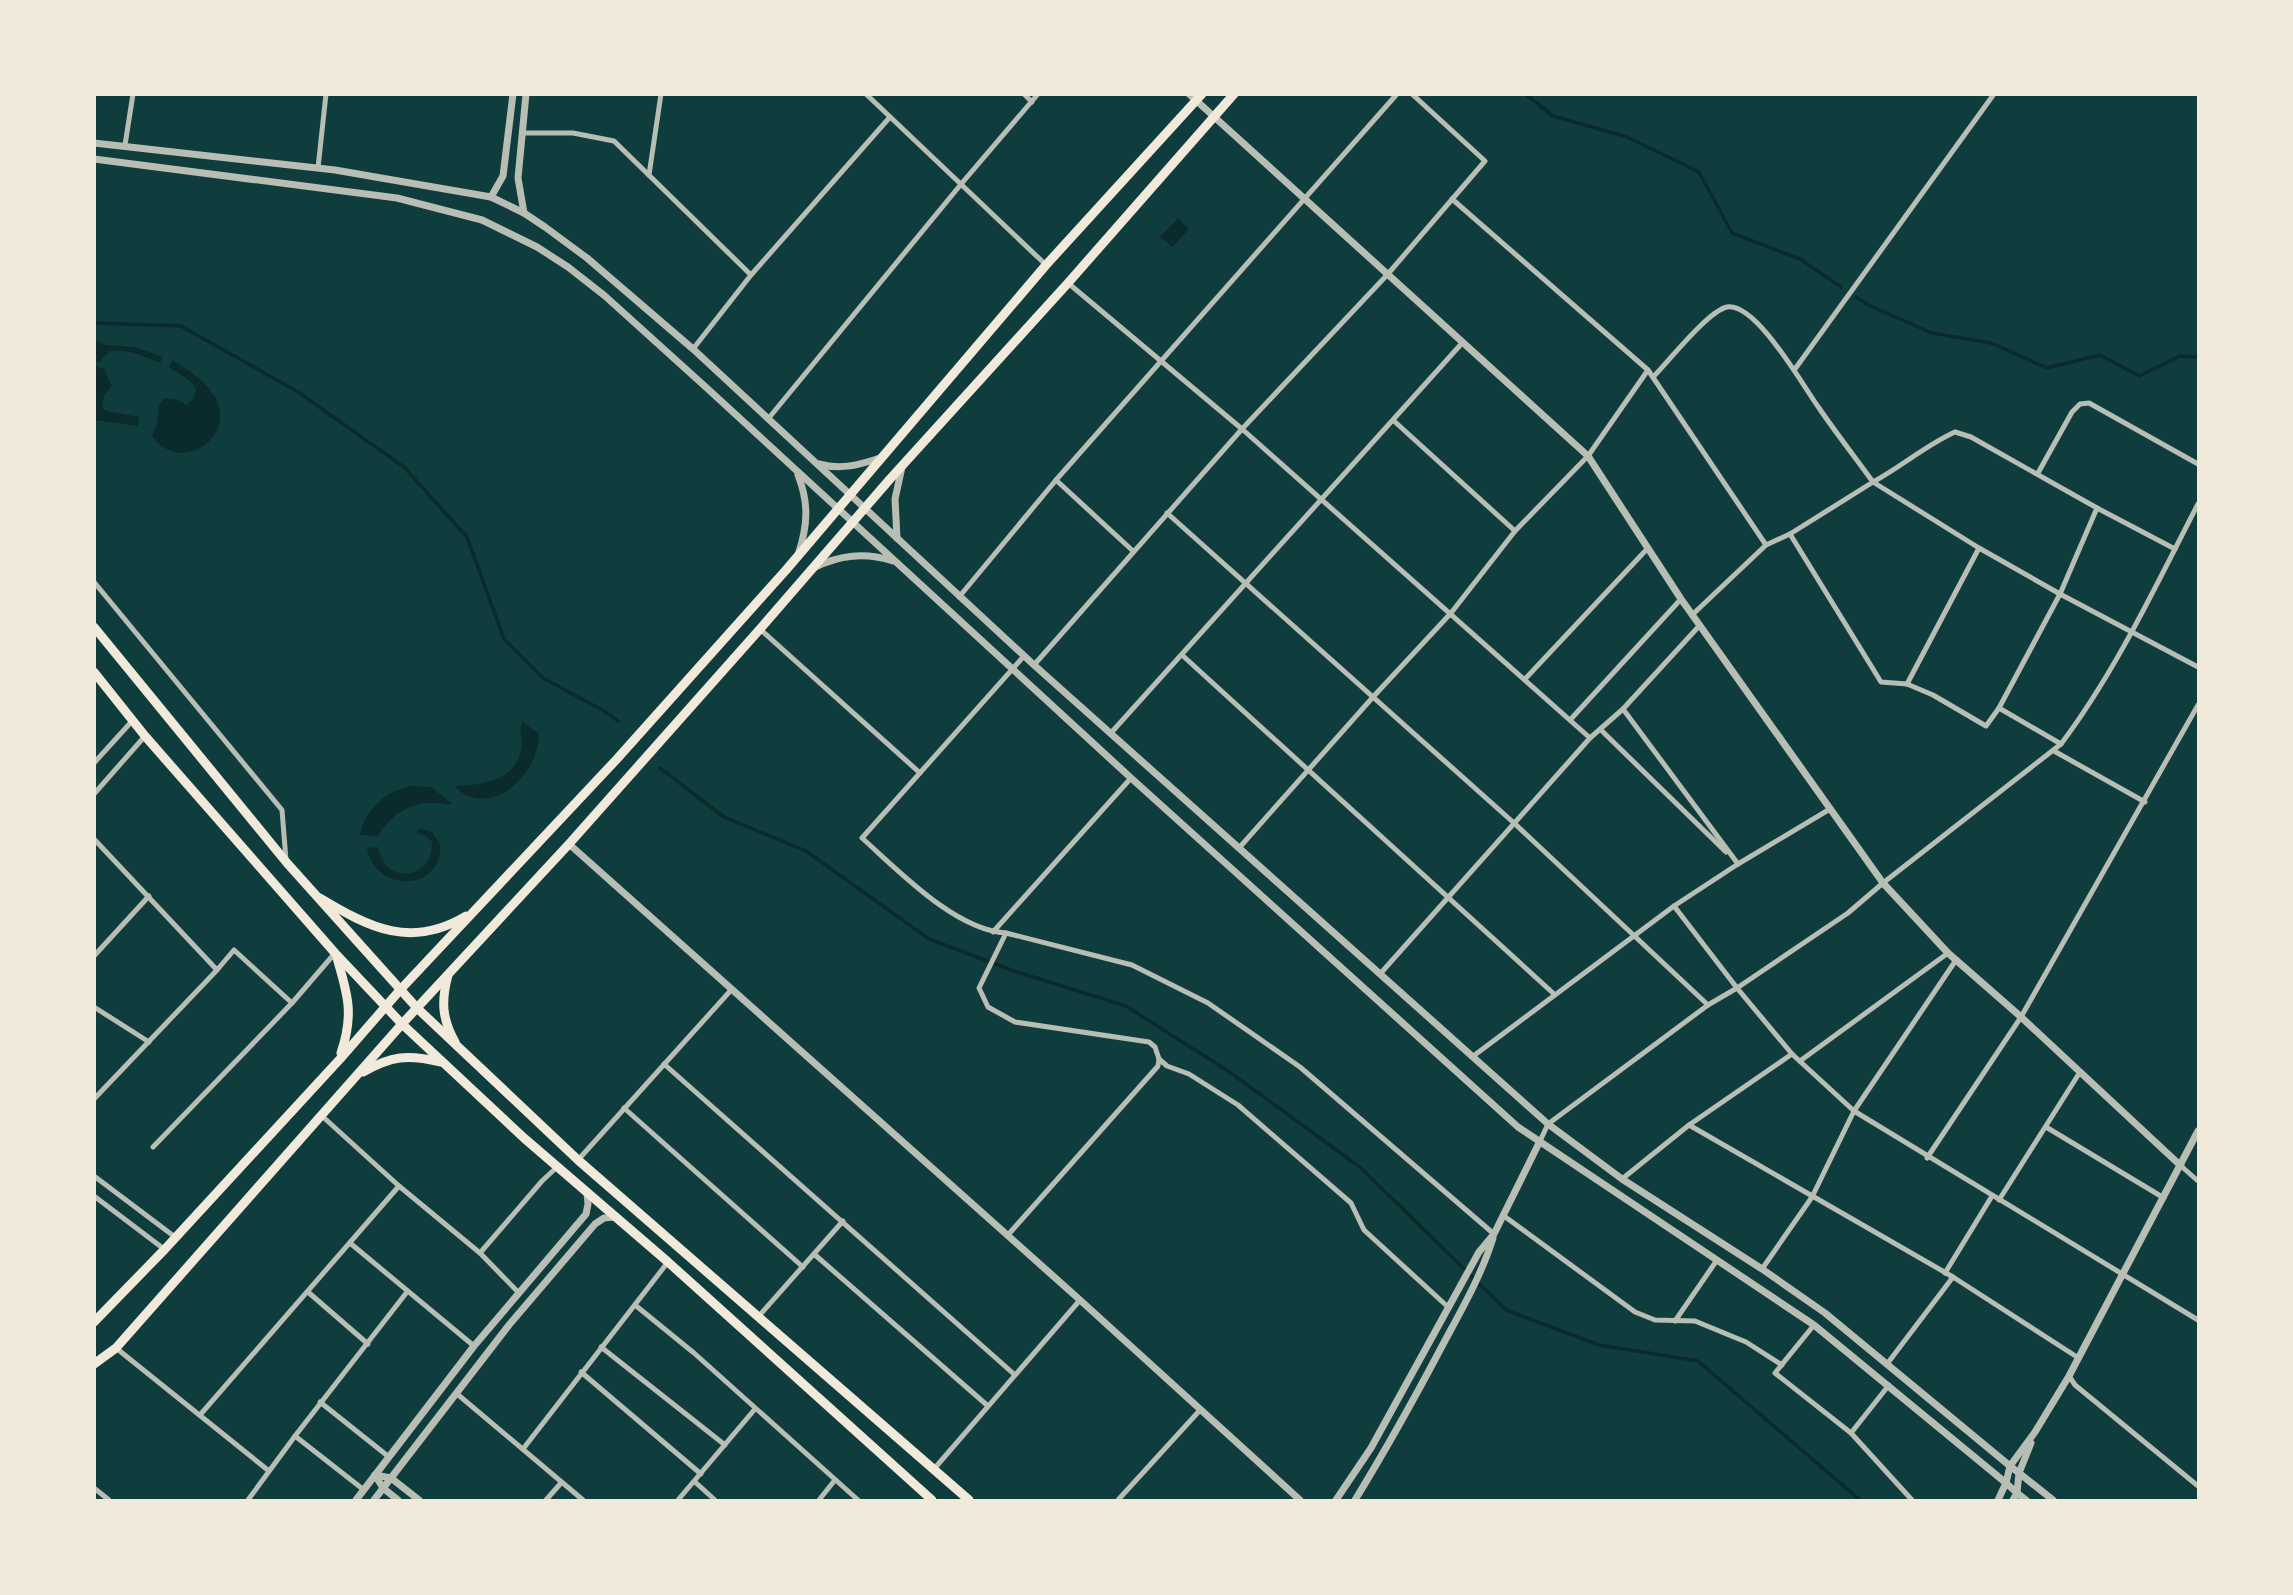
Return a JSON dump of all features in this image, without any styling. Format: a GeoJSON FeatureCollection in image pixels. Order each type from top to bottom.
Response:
{"type":"FeatureCollection","features":[{"type":"Feature","properties":{"kind":"main road"},"geometry":{"type":"LineString","coordinates":[[94,1364],[116,1348],[402,1024],[569,844],[903,464],[1068,283],[1234,94]]}},
{"type":"Feature","properties":{"kind":"main road"},"geometry":{"type":"LineString","coordinates":[[94,1322],[165,1249],[340,1059],[385,1006],[616,760],[797,557],[1046,265],[1196,96]]}},
{"type":"Feature","properties":{"kind":"main road"},"geometry":{"type":"LineString","coordinates":[[94,627],[312,893],[417,1008],[578,1160],[969,1500]]}},
{"type":"Feature","properties":{"kind":"main road"},"geometry":{"type":"LineString","coordinates":[[94,672],[145,736],[335,953],[441,1063],[668,1262],[932,1500]]}},
{"type":"Feature","properties":{"kind":"main road"},"geometry":{"type":"LineString","coordinates":[[312,893],[363,923],[405,934],[442,929],[479,908]]}},
{"type":"Feature","properties":{"kind":"main road"},"geometry":{"type":"LineString","coordinates":[[335,953],[349,1008],[348,1030],[340,1059]]}},
{"type":"Feature","properties":{"kind":"main road"},"geometry":{"type":"LineString","coordinates":[[449,973],[442,1007],[444,1018],[458,1047]]}},
{"type":"Feature","properties":{"kind":"main road"},"geometry":{"type":"LineString","coordinates":[[358,1074],[390,1059],[403,1057],[423,1058],[441,1063]]}},
{"type":"Feature","properties":{"kind":"street"},"geometry":{"type":"LineString","coordinates":[[125,145],[133,94]]}},
{"type":"Feature","properties":{"kind":"street"},"geometry":{"type":"LineString","coordinates":[[318,168],[326,94]]}},
{"type":"Feature","properties":{"kind":"street"},"geometry":{"type":"LineString","coordinates":[[491,197],[503,176],[513,94]]}},
{"type":"Feature","properties":{"kind":"street"},"geometry":{"type":"LineString","coordinates":[[524,213],[518,178],[526,94]]}},
{"type":"Feature","properties":{"kind":"street"},"geometry":{"type":"LineString","coordinates":[[649,176],[661,94]]}},
{"type":"Feature","properties":{"kind":"street"},"geometry":{"type":"LineString","coordinates":[[866,94],[1046,265]]}},
{"type":"Feature","properties":{"kind":"street"},"geometry":{"type":"LineString","coordinates":[[1024,94],[1032,102]]}},
{"type":"Feature","properties":{"kind":"street"},"geometry":{"type":"LineString","coordinates":[[768,419],[1038,94]]}},
{"type":"Feature","properties":{"kind":"street"},"geometry":{"type":"LineString","coordinates":[[958,597],[1056,480],[1397,94]]}},
{"type":"Feature","properties":{"kind":"street"},"geometry":{"type":"LineString","coordinates":[[1034,665],[1242,429],[1387,275],[1485,161],[1412,94]]}},
{"type":"Feature","properties":{"kind":"street"},"geometry":{"type":"LineString","coordinates":[[1795,369],[1994,94]]}},
{"type":"Feature","properties":{"kind":"street"},"geometry":{"type":"LineString","coordinates":[[1196,96],[1214,117],[1588,456],[1692,615],[1883,883],[1948,953],[2199,1181]]}},
{"type":"Feature","properties":{"kind":"street"},"geometry":{"type":"LineString","coordinates":[[693,349],[751,275],[890,117]]}},
{"type":"Feature","properties":{"kind":"street"},"geometry":{"type":"LineString","coordinates":[[522,133],[573,133],[614,141],[751,275]]}},
{"type":"Feature","properties":{"kind":"street"},"geometry":{"type":"LineString","coordinates":[[94,143],[318,168],[491,197],[524,213],[587,258],[693,349],[958,597],[1548,1124],[1622,1179],[1825,1312],[2053,1500]]}},
{"type":"Feature","properties":{"kind":"street"},"geometry":{"type":"LineString","coordinates":[[94,159],[397,198],[482,220],[537,247],[587,281],[1131,778],[1508,1117],[1814,1325],[2006,1483],[2015,1497],[2026,1500]]}},
{"type":"Feature","properties":{"kind":"street"},"geometry":{"type":"LineString","coordinates":[[1452,199],[1648,370],[1766,545]]}},
{"type":"Feature","properties":{"kind":"street"},"geometry":{"type":"LineString","coordinates":[[1068,283],[1242,429],[1590,738]]}},
{"type":"Feature","properties":{"kind":"street"},"geometry":{"type":"LineString","coordinates":[[1653,377],[1712,314],[1730,306],[1742,310],[1756,322],[1795,369],[1817,406],[1873,482],[1979,548],[2060,594],[2199,667]]}},
{"type":"Feature","properties":{"kind":"street"},"geometry":{"type":"LineString","coordinates":[[1110,734],[1463,342]]}},
{"type":"Feature","properties":{"kind":"street"},"geometry":{"type":"LineString","coordinates":[[1238,849],[1451,613],[1515,531],[1588,456],[1648,370]]}},
{"type":"Feature","properties":{"kind":"street"},"geometry":{"type":"LineString","coordinates":[[2038,473],[2072,412],[2080,404],[2089,403],[2199,464]]}},
{"type":"Feature","properties":{"kind":"street"},"geometry":{"type":"LineString","coordinates":[[1394,421],[1515,531]]}},
{"type":"Feature","properties":{"kind":"street"},"geometry":{"type":"LineString","coordinates":[[1692,615],[1766,545],[1790,534],[1941,438],[1955,432],[2038,473],[2175,549]]}},
{"type":"Feature","properties":{"kind":"street"},"geometry":{"type":"LineString","coordinates":[[815,463],[829,467],[849,467],[880,458]]}},
{"type":"Feature","properties":{"kind":"street"},"geometry":{"type":"LineString","coordinates":[[897,539],[895,499],[903,464]]}},
{"type":"Feature","properties":{"kind":"street"},"geometry":{"type":"LineString","coordinates":[[796,471],[805,493],[807,507],[806,526],[797,557]]}},
{"type":"Feature","properties":{"kind":"street"},"geometry":{"type":"LineString","coordinates":[[1056,480],[1133,551]]}},
{"type":"Feature","properties":{"kind":"street"},"geometry":{"type":"LineString","coordinates":[[1336,1500],[1371,1448],[1479,1252],[1494,1234],[1548,1124],[1708,1005],[1848,913],[2054,751],[2077,724],[2132,631],[2199,504]]}},
{"type":"Feature","properties":{"kind":"street"},"geometry":{"type":"LineString","coordinates":[[1790,534],[1881,682],[1907,684],[1933,695],[1986,726],[1999,708],[2060,594],[2097,508]]}},
{"type":"Feature","properties":{"kind":"street"},"geometry":{"type":"LineString","coordinates":[[1167,513],[1514,823],[1708,1005]]}},
{"type":"Feature","properties":{"kind":"street"},"geometry":{"type":"LineString","coordinates":[[1525,679],[1647,548]]}},
{"type":"Feature","properties":{"kind":"street"},"geometry":{"type":"LineString","coordinates":[[1907,684],[1979,548]]}},
{"type":"Feature","properties":{"kind":"street"},"geometry":{"type":"LineString","coordinates":[[813,569],[856,555],[869,555],[896,563]]}},
{"type":"Feature","properties":{"kind":"street"},"geometry":{"type":"LineString","coordinates":[[94,582],[282,810],[287,863]]}},
{"type":"Feature","properties":{"kind":"street"},"geometry":{"type":"LineString","coordinates":[[1570,720],[1681,599]]}},
{"type":"Feature","properties":{"kind":"street"},"geometry":{"type":"LineString","coordinates":[[1380,974],[1590,738],[1623,709],[1700,625]]}},
{"type":"Feature","properties":{"kind":"street"},"geometry":{"type":"LineString","coordinates":[[760,629],[920,773]]}},
{"type":"Feature","properties":{"kind":"street"},"geometry":{"type":"LineString","coordinates":[[1182,655],[1554,994]]}},
{"type":"Feature","properties":{"kind":"street"},"geometry":{"type":"LineString","coordinates":[[1024,656],[862,838],[944,909],[993,932],[1132,964],[1208,1003],[1300,1067],[1494,1234]]}},
{"type":"Feature","properties":{"kind":"street"},"geometry":{"type":"LineString","coordinates":[[1927,1158],[2021,1017],[2199,705]]}},
{"type":"Feature","properties":{"kind":"street"},"geometry":{"type":"LineString","coordinates":[[1999,708],[2061,744]]}},
{"type":"Feature","properties":{"kind":"street"},"geometry":{"type":"LineString","coordinates":[[1623,709],[1738,864]]}},
{"type":"Feature","properties":{"kind":"street"},"geometry":{"type":"LineString","coordinates":[[94,763],[133,720]]}},
{"type":"Feature","properties":{"kind":"street"},"geometry":{"type":"LineString","coordinates":[[1601,730],[1738,864]]}},
{"type":"Feature","properties":{"kind":"street"},"geometry":{"type":"LineString","coordinates":[[94,794],[145,736]]}},
{"type":"Feature","properties":{"kind":"street"},"geometry":{"type":"LineString","coordinates":[[2054,751],[2145,802]]}},
{"type":"Feature","properties":{"kind":"street"},"geometry":{"type":"LineString","coordinates":[[993,932],[1131,778]]}},
{"type":"Feature","properties":{"kind":"street"},"geometry":{"type":"LineString","coordinates":[[1472,1057],[1674,906],[1830,809]]}},
{"type":"Feature","properties":{"kind":"street"},"geometry":{"type":"LineString","coordinates":[[94,839],[216,970]]}},
{"type":"Feature","properties":{"kind":"street"},"geometry":{"type":"LineString","coordinates":[[569,844],[1300,1500]]}},
{"type":"Feature","properties":{"kind":"street"},"geometry":{"type":"LineString","coordinates":[[94,956],[149,896]]}},
{"type":"Feature","properties":{"kind":"street"},"geometry":{"type":"LineString","coordinates":[[1674,906],[1792,1054],[1854,1111],[1927,1158],[2199,1320]]}},
{"type":"Feature","properties":{"kind":"street"},"geometry":{"type":"LineString","coordinates":[[1006,933],[979,988],[988,1007],[1015,1022],[1149,1042],[1158,1053],[1159,1059],[1158,1066],[1007,1236]]}},
{"type":"Feature","properties":{"kind":"street"},"geometry":{"type":"LineString","coordinates":[[94,1099],[234,950],[292,1003]]}},
{"type":"Feature","properties":{"kind":"street"},"geometry":{"type":"LineString","coordinates":[[153,1147],[292,1003],[335,953]]}},
{"type":"Feature","properties":{"kind":"street"},"geometry":{"type":"LineString","coordinates":[[1800,1061],[1948,953]]}},
{"type":"Feature","properties":{"kind":"street"},"geometry":{"type":"LineString","coordinates":[[1762,1269],[1812,1197],[1854,1111],[1956,960]]}},
{"type":"Feature","properties":{"kind":"street"},"geometry":{"type":"LineString","coordinates":[[578,1160],[732,989]]}},
{"type":"Feature","properties":{"kind":"street"},"geometry":{"type":"LineString","coordinates":[[94,1007],[149,1042]]}},
{"type":"Feature","properties":{"kind":"street"},"geometry":{"type":"LineString","coordinates":[[1622,1179],[1689,1125],[1792,1054]]}},
{"type":"Feature","properties":{"kind":"street"},"geometry":{"type":"LineString","coordinates":[[1159,1059],[1167,1066],[1189,1074],[1256,1120],[1351,1203],[1364,1230],[1450,1303]]}},
{"type":"Feature","properties":{"kind":"street"},"geometry":{"type":"LineString","coordinates":[[664,1064],[1015,1375]]}},
{"type":"Feature","properties":{"kind":"street"},"geometry":{"type":"LineString","coordinates":[[1999,1200],[2080,1072]]}},
{"type":"Feature","properties":{"kind":"street"},"geometry":{"type":"LineString","coordinates":[[624,1108],[803,1266]]}},
{"type":"Feature","properties":{"kind":"street"},"geometry":{"type":"LineString","coordinates":[[322,1116],[399,1186],[480,1253],[518,1292]]}},
{"type":"Feature","properties":{"kind":"street"},"geometry":{"type":"LineString","coordinates":[[1689,1125],[1953,1277],[2077,1357]]}},
{"type":"Feature","properties":{"kind":"street"},"geometry":{"type":"LineString","coordinates":[[2046,1126],[2164,1198]]}},
{"type":"Feature","properties":{"kind":"street"},"geometry":{"type":"LineString","coordinates":[[1998,1500],[2010,1466],[2035,1432],[2069,1376],[2199,1131]]}},
{"type":"Feature","properties":{"kind":"street"},"geometry":{"type":"LineString","coordinates":[[480,1253],[557,1167]]}},
{"type":"Feature","properties":{"kind":"street"},"geometry":{"type":"LineString","coordinates":[[94,1176],[175,1237]]}},
{"type":"Feature","properties":{"kind":"street"},"geometry":{"type":"LineString","coordinates":[[200,1415],[399,1186]]}},
{"type":"Feature","properties":{"kind":"street"},"geometry":{"type":"LineString","coordinates":[[356,1500],[474,1346],[586,1214],[589,1204],[587,1193]]}},
{"type":"Feature","properties":{"kind":"street"},"geometry":{"type":"LineString","coordinates":[[94,1196],[165,1249]]}},
{"type":"Feature","properties":{"kind":"street"},"geometry":{"type":"LineString","coordinates":[[1945,1273],[1992,1196]]}},
{"type":"Feature","properties":{"kind":"street"},"geometry":{"type":"LineString","coordinates":[[1504,1216],[1635,1311],[1655,1320],[1695,1321],[1746,1342],[1782,1365]]}},
{"type":"Feature","properties":{"kind":"street"},"geometry":{"type":"LineString","coordinates":[[374,1500],[394,1480],[509,1325],[595,1224],[615,1217]]}},
{"type":"Feature","properties":{"kind":"street"},"geometry":{"type":"LineString","coordinates":[[758,1317],[844,1221]]}},
{"type":"Feature","properties":{"kind":"street"},"geometry":{"type":"LineString","coordinates":[[1355,1500],[1379,1462],[1461,1309],[1487,1257],[1494,1234]]}},
{"type":"Feature","properties":{"kind":"street"},"geometry":{"type":"LineString","coordinates":[[350,1243],[474,1346]]}},
{"type":"Feature","properties":{"kind":"street"},"geometry":{"type":"LineString","coordinates":[[814,1254],[988,1406]]}},
{"type":"Feature","properties":{"kind":"street"},"geometry":{"type":"LineString","coordinates":[[1675,1321],[1717,1259]]}},
{"type":"Feature","properties":{"kind":"street"},"geometry":{"type":"LineString","coordinates":[[523,1449],[668,1262]]}},
{"type":"Feature","properties":{"kind":"street"},"geometry":{"type":"LineString","coordinates":[[1888,1364],[1953,1277]]}},
{"type":"Feature","properties":{"kind":"street"},"geometry":{"type":"LineString","coordinates":[[308,1292],[368,1344]]}},
{"type":"Feature","properties":{"kind":"street"},"geometry":{"type":"LineString","coordinates":[[248,1500],[320,1402],[407,1292]]}},
{"type":"Feature","properties":{"kind":"street"},"geometry":{"type":"LineString","coordinates":[[934,1469],[1080,1300]]}},
{"type":"Feature","properties":{"kind":"street"},"geometry":{"type":"LineString","coordinates":[[635,1305],[694,1353],[858,1500]]}},
{"type":"Feature","properties":{"kind":"street"},"geometry":{"type":"LineString","coordinates":[[1814,1325],[1776,1373],[1851,1433],[1912,1500]]}},
{"type":"Feature","properties":{"kind":"street"},"geometry":{"type":"LineString","coordinates":[[601,1347],[725,1445]]}},
{"type":"Feature","properties":{"kind":"street"},"geometry":{"type":"LineString","coordinates":[[116,1348],[269,1471]]}},
{"type":"Feature","properties":{"kind":"street"},"geometry":{"type":"LineString","coordinates":[[582,1371],[701,1474]]}},
{"type":"Feature","properties":{"kind":"street"},"geometry":{"type":"LineString","coordinates":[[2069,1376],[2075,1385],[2199,1486]]}},
{"type":"Feature","properties":{"kind":"street"},"geometry":{"type":"LineString","coordinates":[[1851,1433],[1889,1385]]}},
{"type":"Feature","properties":{"kind":"street"},"geometry":{"type":"LineString","coordinates":[[456,1393],[583,1500]]}},
{"type":"Feature","properties":{"kind":"street"},"geometry":{"type":"LineString","coordinates":[[320,1402],[389,1457]]}},
{"type":"Feature","properties":{"kind":"street"},"geometry":{"type":"LineString","coordinates":[[678,1500],[755,1409]]}},
{"type":"Feature","properties":{"kind":"street"},"geometry":{"type":"LineString","coordinates":[[1118,1500],[1201,1409]]}},
{"type":"Feature","properties":{"kind":"street"},"geometry":{"type":"LineString","coordinates":[[2015,1497],[2019,1473],[2035,1432]]}},
{"type":"Feature","properties":{"kind":"street"},"geometry":{"type":"LineString","coordinates":[[295,1436],[364,1490]]}},
{"type":"Feature","properties":{"kind":"street"},"geometry":{"type":"LineString","coordinates":[[375,1475],[394,1480],[419,1500]]}},
{"type":"Feature","properties":{"kind":"street"},"geometry":{"type":"LineString","coordinates":[[375,1475],[385,1490],[398,1500]]}},
{"type":"Feature","properties":{"kind":"street"},"geometry":{"type":"LineString","coordinates":[[819,1500],[835,1480]]}},
{"type":"Feature","properties":{"kind":"street"},"geometry":{"type":"LineString","coordinates":[[695,1482],[715,1500]]}},
{"type":"Feature","properties":{"kind":"street"},"geometry":{"type":"LineString","coordinates":[[546,1500],[561,1483]]}},
{"type":"Feature","properties":{"kind":"street"},"geometry":{"type":"LineString","coordinates":[[94,1488],[109,1500]]}},
{"type":"Feature","properties":{"kind":"water"},"geometry":{"type":"Polygon","coordinates":[[[1178,218],[1189,229],[1172,247],[1160,237],[1178,218]]]}},
{"type":"Feature","properties":{"kind":"water"},"geometry":{"type":"Polygon","coordinates":[[[95,340],[105,345],[135,347],[163,357],[160,363],[119,350],[107,353],[100,362],[95,361],[95,340]]]}},
{"type":"Feature","properties":{"kind":"water"},"geometry":{"type":"Polygon","coordinates":[[[173,360],[211,391],[219,406],[220,421],[215,434],[206,445],[179,453],[165,448],[152,436],[157,425],[159,407],[165,398],[179,400],[186,405],[195,394],[196,389],[190,381],[169,367],[173,360]]]}},
{"type":"Feature","properties":{"kind":"water"},"geometry":{"type":"Polygon","coordinates":[[[95,366],[104,369],[112,386],[104,395],[102,407],[106,411],[139,417],[138,426],[95,420],[95,366]]]}},
{"type":"Feature","properties":{"kind":"water"},"geometry":{"type":"Polygon","coordinates":[[[523,722],[539,734],[530,765],[521,779],[496,796],[482,799],[468,796],[454,786],[488,782],[507,773],[519,756],[523,722]]]}},
{"type":"Feature","properties":{"kind":"water"},"geometry":{"type":"Polygon","coordinates":[[[413,786],[431,787],[451,803],[427,803],[408,808],[391,819],[378,836],[360,835],[367,817],[379,802],[394,792],[413,786]]]}},
{"type":"Feature","properties":{"kind":"water"},"geometry":{"type":"Polygon","coordinates":[[[418,828],[432,832],[440,845],[438,861],[431,872],[420,879],[407,881],[382,873],[373,863],[367,848],[378,847],[389,868],[398,872],[417,871],[425,865],[432,842],[417,833],[418,828]]]}},
{"type":"Feature","properties":{"kind":"waterway"},"geometry":{"type":"LineString","coordinates":[[1525,94],[1553,116],[1627,137],[1699,172],[1732,233],[1800,259],[1841,287]]}},
{"type":"Feature","properties":{"kind":"waterway"},"geometry":{"type":"LineString","coordinates":[[1856,297],[1932,333],[1991,343],[2047,368],[2100,355],[2139,376],[2180,356],[2198,357]]}},
{"type":"Feature","properties":{"kind":"waterway"},"geometry":{"type":"LineString","coordinates":[[94,323],[181,326],[298,392],[404,467],[467,537],[504,639],[543,678],[618,721]]}},
{"type":"Feature","properties":{"kind":"waterway"},"geometry":{"type":"LineString","coordinates":[[660,768],[724,817],[806,851],[929,939],[1014,971],[1126,1006],[1231,1073],[1361,1168],[1506,1310],[1599,1345],[1698,1361],[1860,1500]]}}]}
